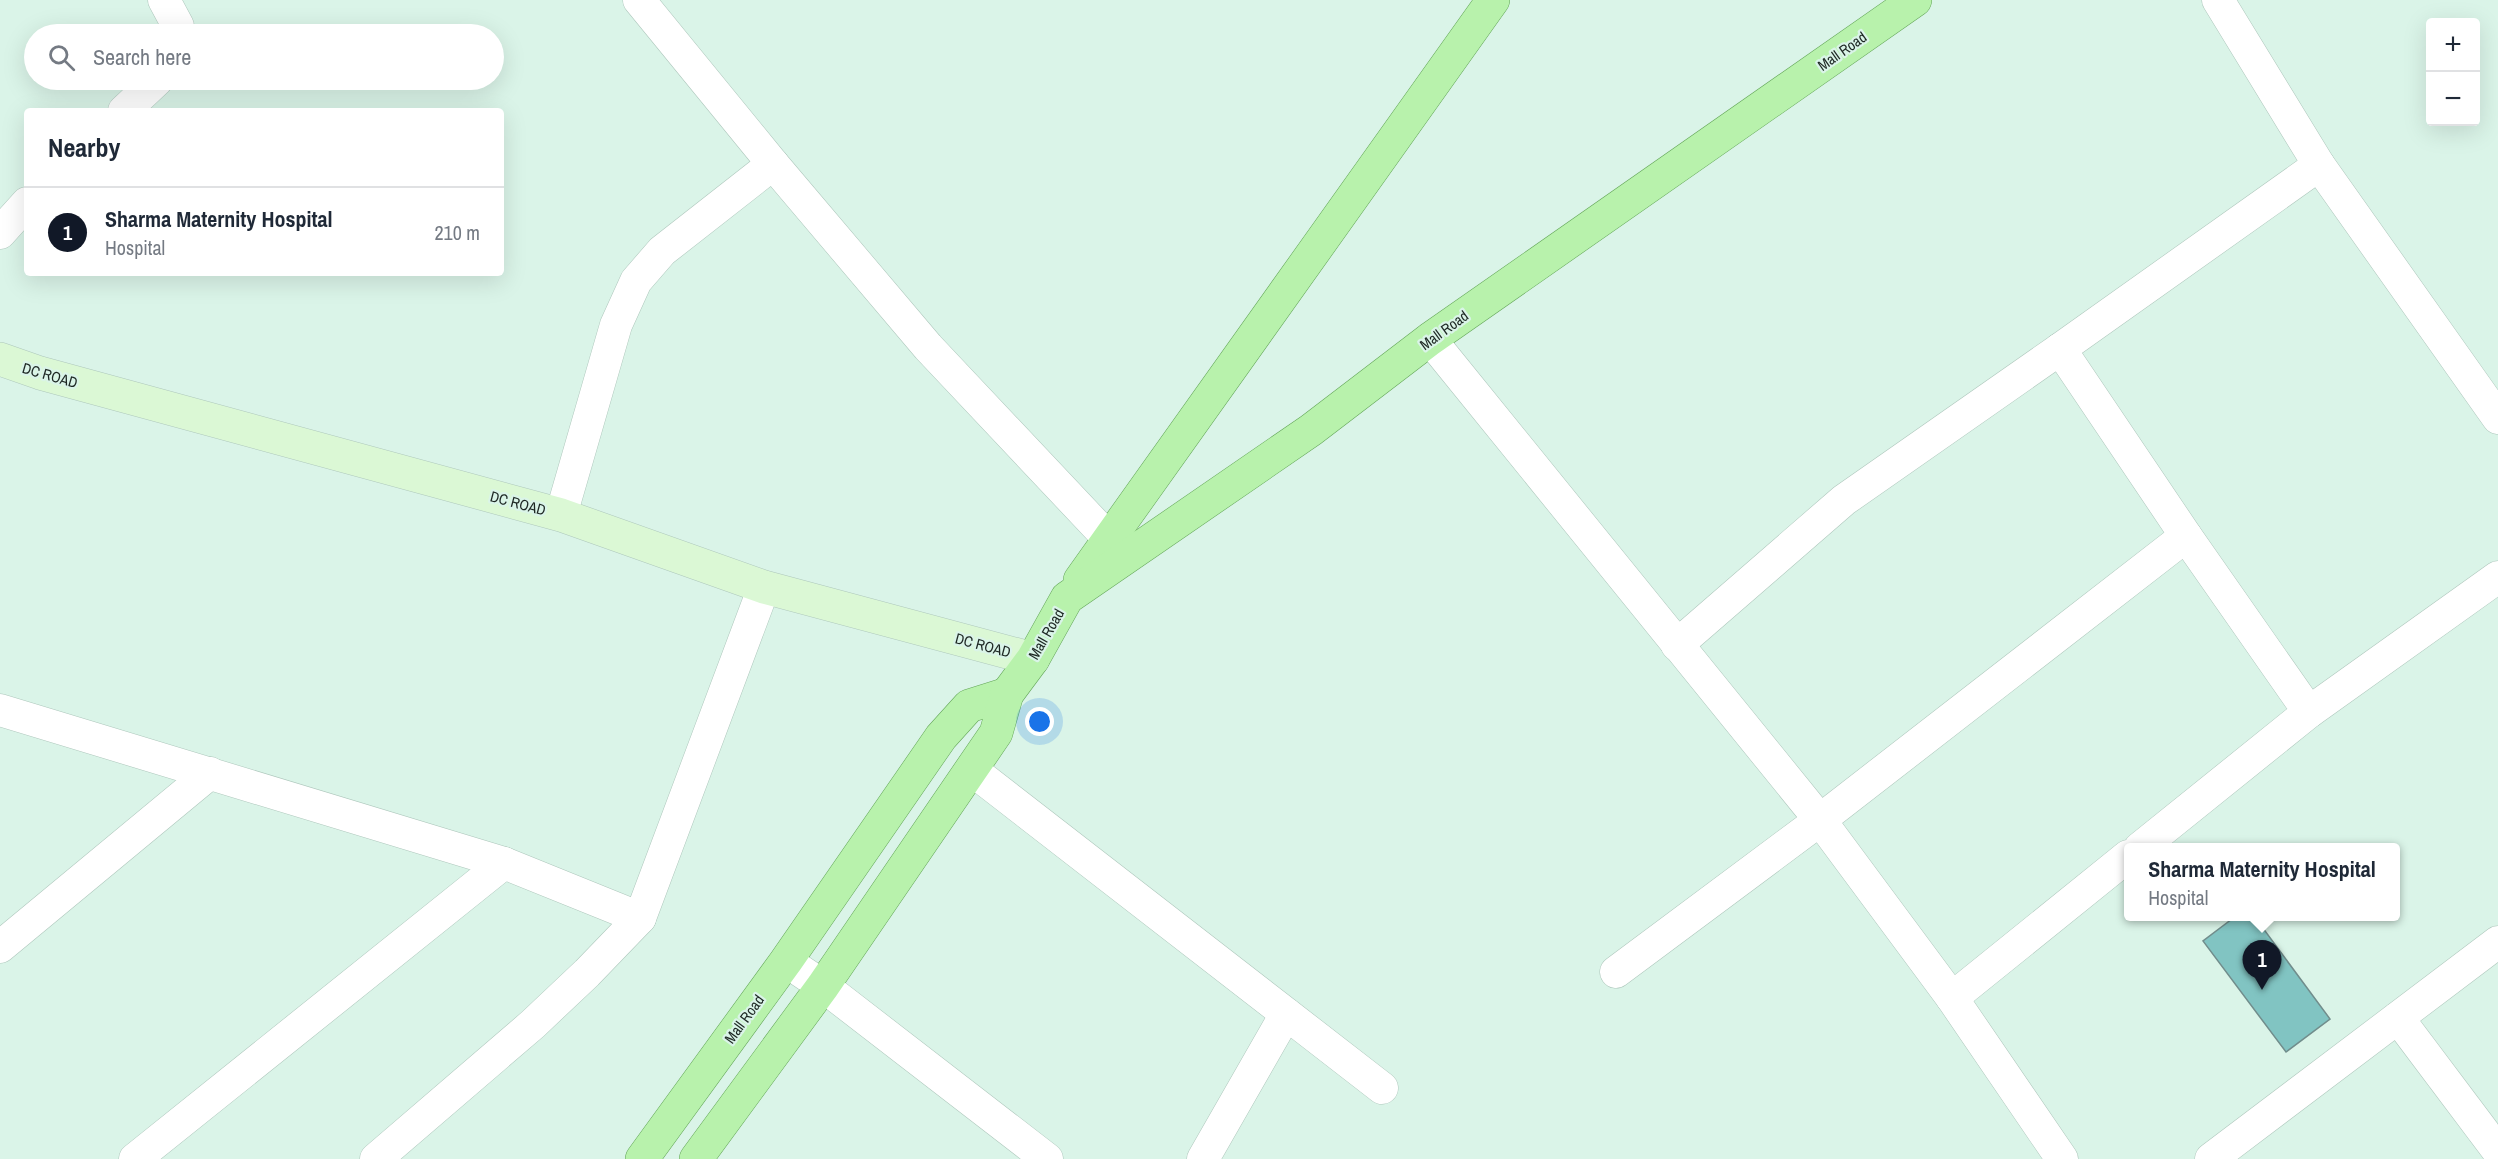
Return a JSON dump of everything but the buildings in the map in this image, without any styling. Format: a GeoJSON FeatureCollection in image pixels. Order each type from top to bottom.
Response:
{"type":"FeatureCollection","features":[{"type":"Feature","properties":{"kind":"main road"},"geometry":{"type":"LineString","coordinates":[[1067,598],[1493,0]]}},
{"type":"Feature","properties":{"kind":"main road","name":"Mall Road"},"geometry":{"type":"LineString","coordinates":[[696,1159],[823,986],[972,770],[996,733],[1007,694],[1033,659],[1067,598],[1311,429],[1430,339],[1915,0]]}},
{"type":"Feature","properties":{"kind":"main road","name":"Mall Road"},"geometry":{"type":"LineString","coordinates":[[642,1159],[786,961],[941,737],[969,706],[1007,694]]}},
{"type":"Feature","properties":{"kind":"street"},"geometry":{"type":"LineString","coordinates":[[165,0],[177,24]]}},
{"type":"Feature","properties":{"kind":"street"},"geometry":{"type":"LineString","coordinates":[[639,0],[773,164],[928,347],[1109,539]]}},
{"type":"Feature","properties":{"kind":"street"},"geometry":{"type":"LineString","coordinates":[[2218,0],[2319,165],[2498,418]]}},
{"type":"Feature","properties":{"kind":"street"},"geometry":{"type":"LineString","coordinates":[[127,108],[146,90]]}},
{"type":"Feature","properties":{"kind":"street"},"geometry":{"type":"LineString","coordinates":[[561,515],[616,325],[636,281],[662,251],[773,164]]}},
{"type":"Feature","properties":{"kind":"street"},"geometry":{"type":"LineString","coordinates":[[1677,645],[1844,500],[2319,165]]}},
{"type":"Feature","properties":{"kind":"street"},"geometry":{"type":"LineString","coordinates":[[0,233],[24,206]]}},
{"type":"Feature","properties":{"kind":"street"},"geometry":{"type":"LineString","coordinates":[[1430,339],[1820,820],[1952,998],[2062,1159]]}},
{"type":"Feature","properties":{"kind":"street"},"geometry":{"type":"LineString","coordinates":[[2061,349],[2186,536],[2309,712]]}},
{"type":"Feature","properties":{"kind":"street","name":"DC ROAD"},"geometry":{"type":"LineString","coordinates":[[0,359],[40,373],[561,515],[764,587],[1033,659]]}},
{"type":"Feature","properties":{"kind":"street"},"geometry":{"type":"LineString","coordinates":[[1616,972],[1820,820],[2186,536]]}},
{"type":"Feature","properties":{"kind":"street"},"geometry":{"type":"LineString","coordinates":[[2146,843],[2309,712],[2498,577]]}},
{"type":"Feature","properties":{"kind":"street"},"geometry":{"type":"LineString","coordinates":[[376,1159],[533,1024],[640,918],[764,587]]}},
{"type":"Feature","properties":{"kind":"street"},"geometry":{"type":"LineString","coordinates":[[0,710],[504,863],[640,918]]}},
{"type":"Feature","properties":{"kind":"street"},"geometry":{"type":"LineString","coordinates":[[972,770],[1382,1088]]}},
{"type":"Feature","properties":{"kind":"street"},"geometry":{"type":"LineString","coordinates":[[0,947],[210,773]]}},
{"type":"Feature","properties":{"kind":"street"},"geometry":{"type":"LineString","coordinates":[[1952,998],[2124,859]]}},
{"type":"Feature","properties":{"kind":"street"},"geometry":{"type":"LineString","coordinates":[[135,1159],[504,863]]}},
{"type":"Feature","properties":{"kind":"street"},"geometry":{"type":"LineString","coordinates":[[2211,1159],[2498,942]]}},
{"type":"Feature","properties":{"kind":"street"},"geometry":{"type":"LineString","coordinates":[[786,961],[823,986],[1047,1159]]}},
{"type":"Feature","properties":{"kind":"street"},"geometry":{"type":"LineString","coordinates":[[1203,1159],[1286,1014]]}},
{"type":"Feature","properties":{"kind":"street"},"geometry":{"type":"LineString","coordinates":[[2398,1018],[2498,1151]]}},
{"type":"Feature","properties":{"kind":"place","name":"Sharma Maternity Hospital"},"geometry":{"type":"Point","coordinates":[2262,990]}}]}
